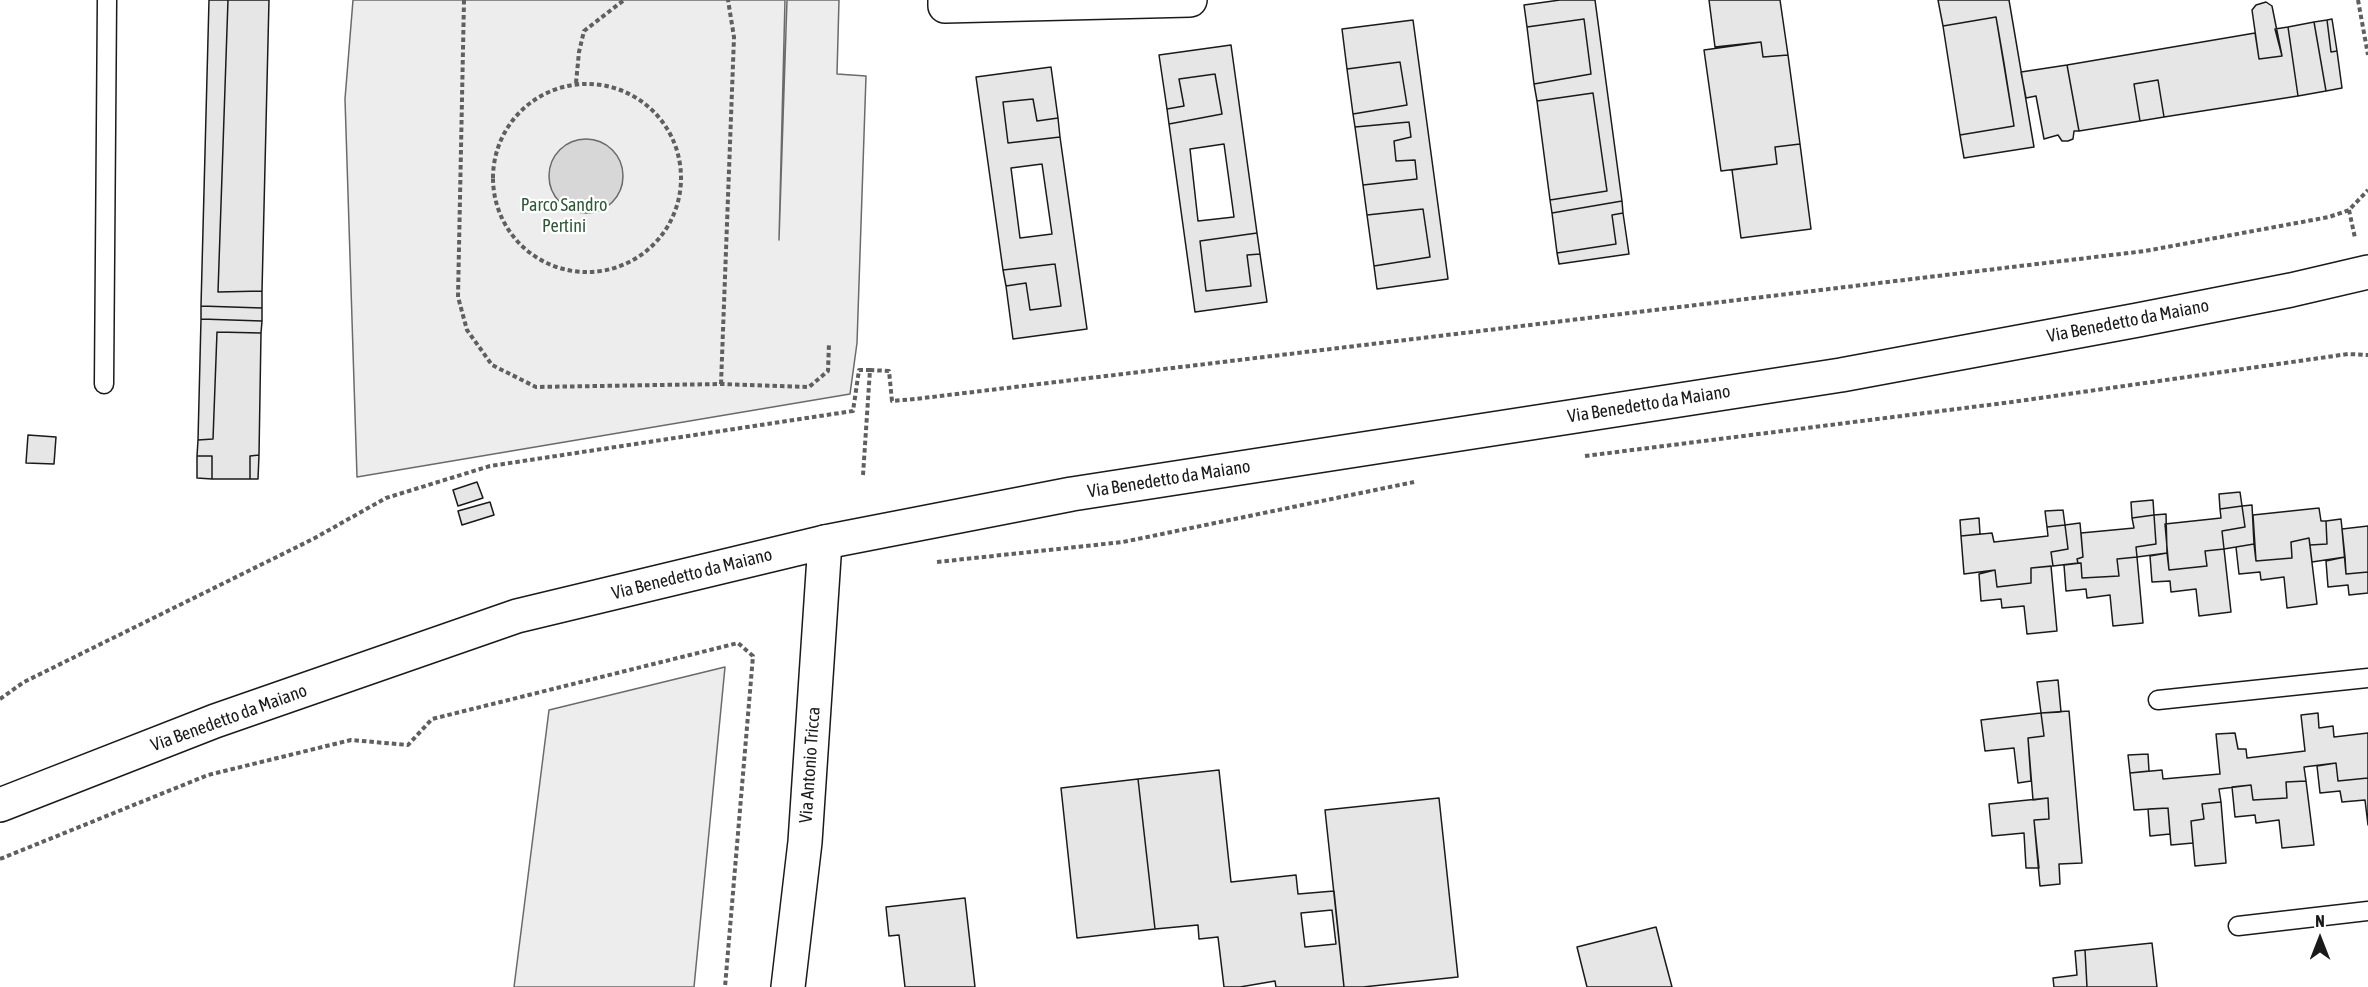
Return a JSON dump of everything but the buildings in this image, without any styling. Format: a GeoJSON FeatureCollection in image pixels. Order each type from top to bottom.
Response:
{"type":"FeatureCollection","features":[{"type":"Feature","properties":{"kind":"main road"},"geometry":{"type":"LineString","coordinates":[[945,0],[945,6],[1190,0]]}},
{"type":"Feature","properties":{"kind":"main road","name":"Via Benedetto da Maiano"},"geometry":{"type":"LineString","coordinates":[[0,805],[215,721],[517,616],[825,542],[1072,494],[1841,375],[2161,315],[2368,272]]}},
{"type":"Feature","properties":{"kind":"main road","name":"Via Antonio Tricca"},"geometry":{"type":"LineString","coordinates":[[788,987],[805,842],[825,542]]}},
{"type":"Feature","properties":{"kind":"lane"},"geometry":{"type":"LineString","coordinates":[[104,384],[108,0]]}},
{"type":"Feature","properties":{"kind":"lane"},"geometry":{"type":"LineString","coordinates":[[2158,700],[2368,678]]}},
{"type":"Feature","properties":{"kind":"lane"},"geometry":{"type":"LineString","coordinates":[[2238,926],[2368,911]]}},
{"type":"Feature","properties":{"kind":"path"},"geometry":{"type":"LineString","coordinates":[[464,0],[458,297],[467,330],[492,365],[536,387],[721,384],[809,387],[828,371],[829,343]]}},
{"type":"Feature","properties":{"kind":"path"},"geometry":{"type":"LineString","coordinates":[[576,83],[579,52],[584,32],[624,0]]}},
{"type":"Feature","properties":{"kind":"path"},"geometry":{"type":"LineString","coordinates":[[721,384],[734,37],[728,0]]}},
{"type":"Feature","properties":{"kind":"path"},"geometry":{"type":"LineString","coordinates":[[2358,0],[2368,55]]}},
{"type":"Feature","properties":{"kind":"path"},"geometry":{"type":"LineString","coordinates":[[576,83],[606,84],[634,95],[657,114],[674,139],[681,168],[680,198],[669,225],[650,249],[624,264],[596,272],[563,270],[533,256],[509,233],[495,203],[492,171],[499,139],[518,111],[544,93],[576,83]]}},
{"type":"Feature","properties":{"kind":"path"},"geometry":{"type":"LineString","coordinates":[[0,699],[24,682],[313,539],[386,498],[489,466],[853,411],[859,370],[889,371],[892,401],[927,397],[2145,251],[2329,217],[2349,210],[2368,190]]}},
{"type":"Feature","properties":{"kind":"path"},"geometry":{"type":"LineString","coordinates":[[1580,457],[2012,402],[2348,354],[2368,355]]}},
{"type":"Feature","properties":{"kind":"path"},"geometry":{"type":"LineString","coordinates":[[863,475],[870,370]]}},
{"type":"Feature","properties":{"kind":"path"},"geometry":{"type":"LineString","coordinates":[[927,563],[1123,542],[1417,482]]}},
{"type":"Feature","properties":{"kind":"path"},"geometry":{"type":"LineString","coordinates":[[0,859],[208,775],[351,740],[408,745],[432,719],[710,648],[738,643],[753,656],[725,987]]}},
{"type":"Feature","properties":{"kind":"shaded area","name":"Parco Sandro Pertini"},"geometry":{"type":"Polygon","coordinates":[[[353,0],[785,0],[779,240],[787,0],[839,0],[837,74],[866,76],[857,343],[850,394],[357,477],[345,99],[353,0]]]}},
{"type":"Feature","properties":{"kind":"shaded area"},"geometry":{"type":"Polygon","coordinates":[[[586,139],[600,142],[612,150],[620,162],[623,176],[620,190],[612,202],[600,210],[586,213],[572,210],[560,202],[552,190],[549,176],[552,162],[560,150],[572,142],[586,139]]]}},
{"type":"Feature","properties":{"kind":"shaded area"},"geometry":{"type":"Polygon","coordinates":[[[725,667],[694,987],[514,987],[549,710],[725,667]]]}}]}
